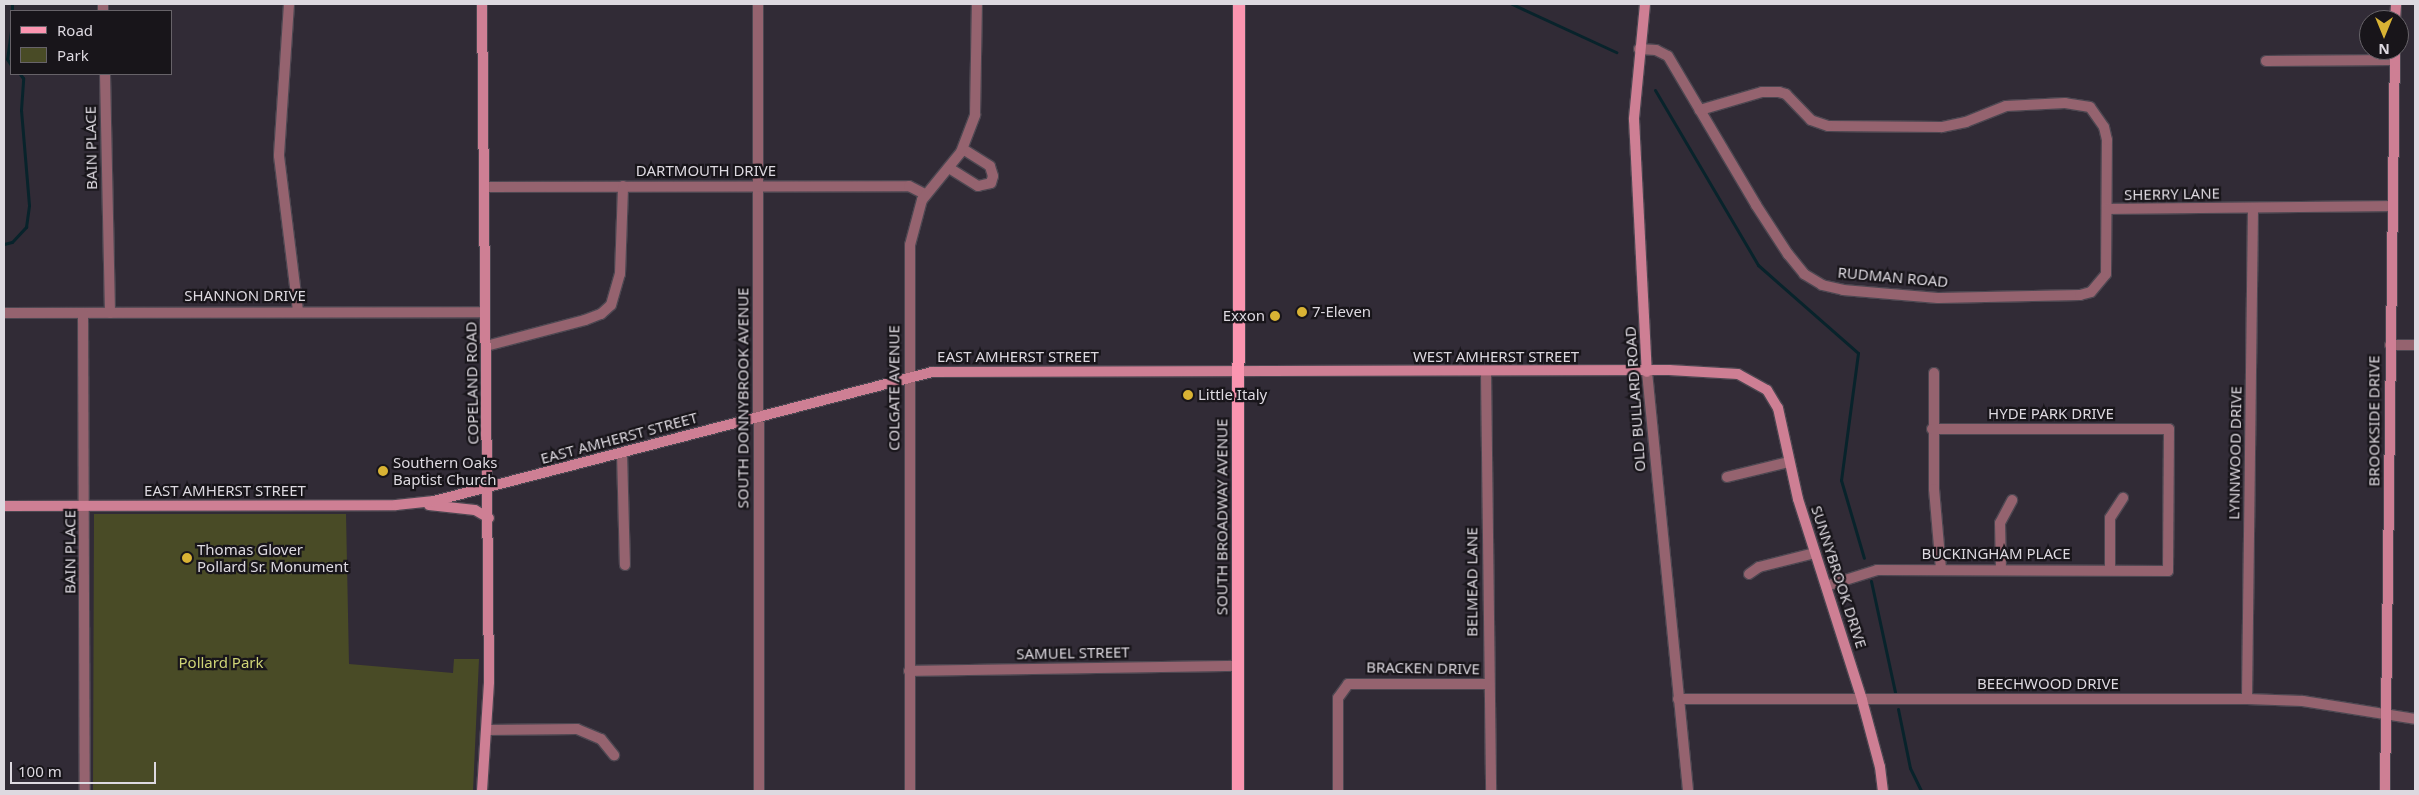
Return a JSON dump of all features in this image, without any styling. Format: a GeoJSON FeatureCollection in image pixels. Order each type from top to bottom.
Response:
{"type":"FeatureCollection","features":[{"type":"Feature","properties":{"kind":"main road","name":"SOUTH BROADWAY AVENUE"},"geometry":{"type":"LineString","coordinates":[[1238,791],[1239,4]]}},
{"type":"Feature","properties":{"kind":"street"},"geometry":{"type":"LineString","coordinates":[[289,4],[279,156],[298,311]]}},
{"type":"Feature","properties":{"kind":"street","name":"COPELAND ROAD"},"geometry":{"type":"LineString","coordinates":[[482,4],[489,488],[487,730],[482,791]]}},
{"type":"Feature","properties":{"kind":"street","name":"SOUTH DONNYBROOK AVENUE"},"geometry":{"type":"LineString","coordinates":[[758,4],[759,791]]}},
{"type":"Feature","properties":{"kind":"street","name":"COLGATE AVENUE"},"geometry":{"type":"LineString","coordinates":[[910,791],[909,258],[915,220],[925,194],[949,168],[963,149],[977,107],[978,4]]}},
{"type":"Feature","properties":{"kind":"street","name":"OLD BULLARD ROAD"},"geometry":{"type":"LineString","coordinates":[[1645,4],[1639,49],[1634,119],[1647,372],[1688,791]]}},
{"type":"Feature","properties":{"kind":"street","name":"RUDMAN ROAD"},"geometry":{"type":"LineString","coordinates":[[1639,49],[1656,50],[1668,56],[1788,254],[1804,274],[1822,285],[1844,290],[1938,298],[2091,292],[2106,274],[2108,209]]}},
{"type":"Feature","properties":{"kind":"street"},"geometry":{"type":"LineString","coordinates":[[2266,61],[2359,57]]}},
{"type":"Feature","properties":{"kind":"street","name":"BROOKSIDE DRIVE"},"geometry":{"type":"LineString","coordinates":[[2385,791],[2388,716],[2390,345],[2395,60]]}},
{"type":"Feature","properties":{"kind":"street","name":"BAIN PLACE"},"geometry":{"type":"LineString","coordinates":[[105,75],[110,312]]}},
{"type":"Feature","properties":{"kind":"street","name":"SHERRY LANE"},"geometry":{"type":"LineString","coordinates":[[1700,110],[1762,92],[1779,92],[1786,94],[1811,120],[1828,126],[1942,127],[1966,122],[2006,106],[2078,104],[2090,108],[2104,127],[2108,209],[2393,206]]}},
{"type":"Feature","properties":{"kind":"street"},"geometry":{"type":"LineString","coordinates":[[949,168],[978,186],[991,183],[993,176],[990,166],[963,149]]}},
{"type":"Feature","properties":{"kind":"street"},"geometry":{"type":"LineString","coordinates":[[486,346],[585,320],[602,314],[610,305],[620,274],[622,186]]}},
{"type":"Feature","properties":{"kind":"street","name":"DARTMOUTH DRIVE"},"geometry":{"type":"LineString","coordinates":[[484,187],[909,186],[925,194]]}},
{"type":"Feature","properties":{"kind":"street","name":"LYNNWOOD DRIVE"},"geometry":{"type":"LineString","coordinates":[[2247,699],[2253,208]]}},
{"type":"Feature","properties":{"kind":"street","name":"BAIN PLACE"},"geometry":{"type":"LineString","coordinates":[[83,312],[85,791]]}},
{"type":"Feature","properties":{"kind":"street","name":"SHANNON DRIVE"},"geometry":{"type":"LineString","coordinates":[[4,313],[486,312]]}},
{"type":"Feature","properties":{"kind":"street"},"geometry":{"type":"LineString","coordinates":[[2390,345],[2415,346]]}},
{"type":"Feature","properties":{"kind":"street","name":"WEST AMHERST STREET"},"geometry":{"type":"LineString","coordinates":[[1239,371],[1725,372],[1752,380]]}},
{"type":"Feature","properties":{"kind":"street","name":"EAST AMHERST STREET"},"geometry":{"type":"LineString","coordinates":[[4,506],[420,503],[489,488],[910,376],[932,372],[1239,371]]}},
{"type":"Feature","properties":{"kind":"street","name":"BELMEAD LANE"},"geometry":{"type":"LineString","coordinates":[[1486,372],[1488,684],[1491,791]]}},
{"type":"Feature","properties":{"kind":"street"},"geometry":{"type":"LineString","coordinates":[[1934,373],[1932,428],[1941,569]]}},
{"type":"Feature","properties":{"kind":"street","name":"SUNNYBROOK DRIVE"},"geometry":{"type":"LineString","coordinates":[[1752,380],[1767,390],[1778,408],[1790,462],[1815,552],[1862,700],[1880,767],[1883,791]]}},
{"type":"Feature","properties":{"kind":"street","name":"HYDE PARK DRIVE"},"geometry":{"type":"LineString","coordinates":[[1932,428],[2169,429],[2168,571]]}},
{"type":"Feature","properties":{"kind":"street"},"geometry":{"type":"LineString","coordinates":[[622,453],[625,565]]}},
{"type":"Feature","properties":{"kind":"street"},"geometry":{"type":"LineString","coordinates":[[1727,477],[1790,462]]}},
{"type":"Feature","properties":{"kind":"street"},"geometry":{"type":"LineString","coordinates":[[2110,570],[2110,518],[2123,498]]}},
{"type":"Feature","properties":{"kind":"street"},"geometry":{"type":"LineString","coordinates":[[2001,570],[2000,523],[2012,500]]}},
{"type":"Feature","properties":{"kind":"street"},"geometry":{"type":"LineString","coordinates":[[420,503],[475,510],[489,518]]}},
{"type":"Feature","properties":{"kind":"street"},"geometry":{"type":"LineString","coordinates":[[1749,574],[1759,567],[1815,552]]}},
{"type":"Feature","properties":{"kind":"street","name":"BUCKINGHAM PLACE"},"geometry":{"type":"LineString","coordinates":[[1826,586],[1877,570],[2168,571]]}},
{"type":"Feature","properties":{"kind":"street","name":"SAMUEL STREET"},"geometry":{"type":"LineString","coordinates":[[909,671],[1237,666]]}},
{"type":"Feature","properties":{"kind":"street","name":"BRACKEN DRIVE"},"geometry":{"type":"LineString","coordinates":[[1338,791],[1338,698],[1348,684],[1488,684]]}},
{"type":"Feature","properties":{"kind":"street","name":"BEECHWOOD DRIVE"},"geometry":{"type":"LineString","coordinates":[[1678,700],[2247,699],[2303,701],[2415,720]]}},
{"type":"Feature","properties":{"kind":"street"},"geometry":{"type":"LineString","coordinates":[[487,730],[577,729],[600,739],[614,755]]}},
{"type":"Feature","properties":{"kind":"green space","name":"Pollard Park"},"geometry":{"type":"Polygon","coordinates":[[[94,514],[346,514],[349,664],[453,673],[454,659],[479,659],[473,791],[93,791],[94,514]]]}},
{"type":"Feature","properties":{"kind":"waterway"},"geometry":{"type":"LineString","coordinates":[[12,4],[12,10]]}},
{"type":"Feature","properties":{"kind":"waterway"},"geometry":{"type":"LineString","coordinates":[[1512,4],[1616,52]]}},
{"type":"Feature","properties":{"kind":"waterway"},"geometry":{"type":"LineString","coordinates":[[10,38],[7,59],[10,64]]}},
{"type":"Feature","properties":{"kind":"waterway"},"geometry":{"type":"LineString","coordinates":[[4,244],[12,242],[26,227],[29,205],[21,110],[23,78],[21,75]]}},
{"type":"Feature","properties":{"kind":"waterway"},"geometry":{"type":"LineString","coordinates":[[1655,90],[1758,265],[1858,353],[1841,480],[1864,558]]}},
{"type":"Feature","properties":{"kind":"waterway"},"geometry":{"type":"LineString","coordinates":[[1871,581],[1895,692]]}},
{"type":"Feature","properties":{"kind":"waterway"},"geometry":{"type":"LineString","coordinates":[[1898,709],[1910,768],[1921,791]]}},
{"type":"Feature","properties":{"kind":"place","name":"7-Eleven"},"geometry":{"type":"Point","coordinates":[1302,312]}},
{"type":"Feature","properties":{"kind":"place","name":"Exxon"},"geometry":{"type":"Point","coordinates":[1275,316]}},
{"type":"Feature","properties":{"kind":"place","name":"Little Italy"},"geometry":{"type":"Point","coordinates":[1188,395]}},
{"type":"Feature","properties":{"kind":"place","name":"Southern Oaks Baptist Church"},"geometry":{"type":"Point","coordinates":[383,471]}},
{"type":"Feature","properties":{"kind":"place","name":"Thomas Glover Pollard Sr. Monument"},"geometry":{"type":"Point","coordinates":[187,558]}}]}
